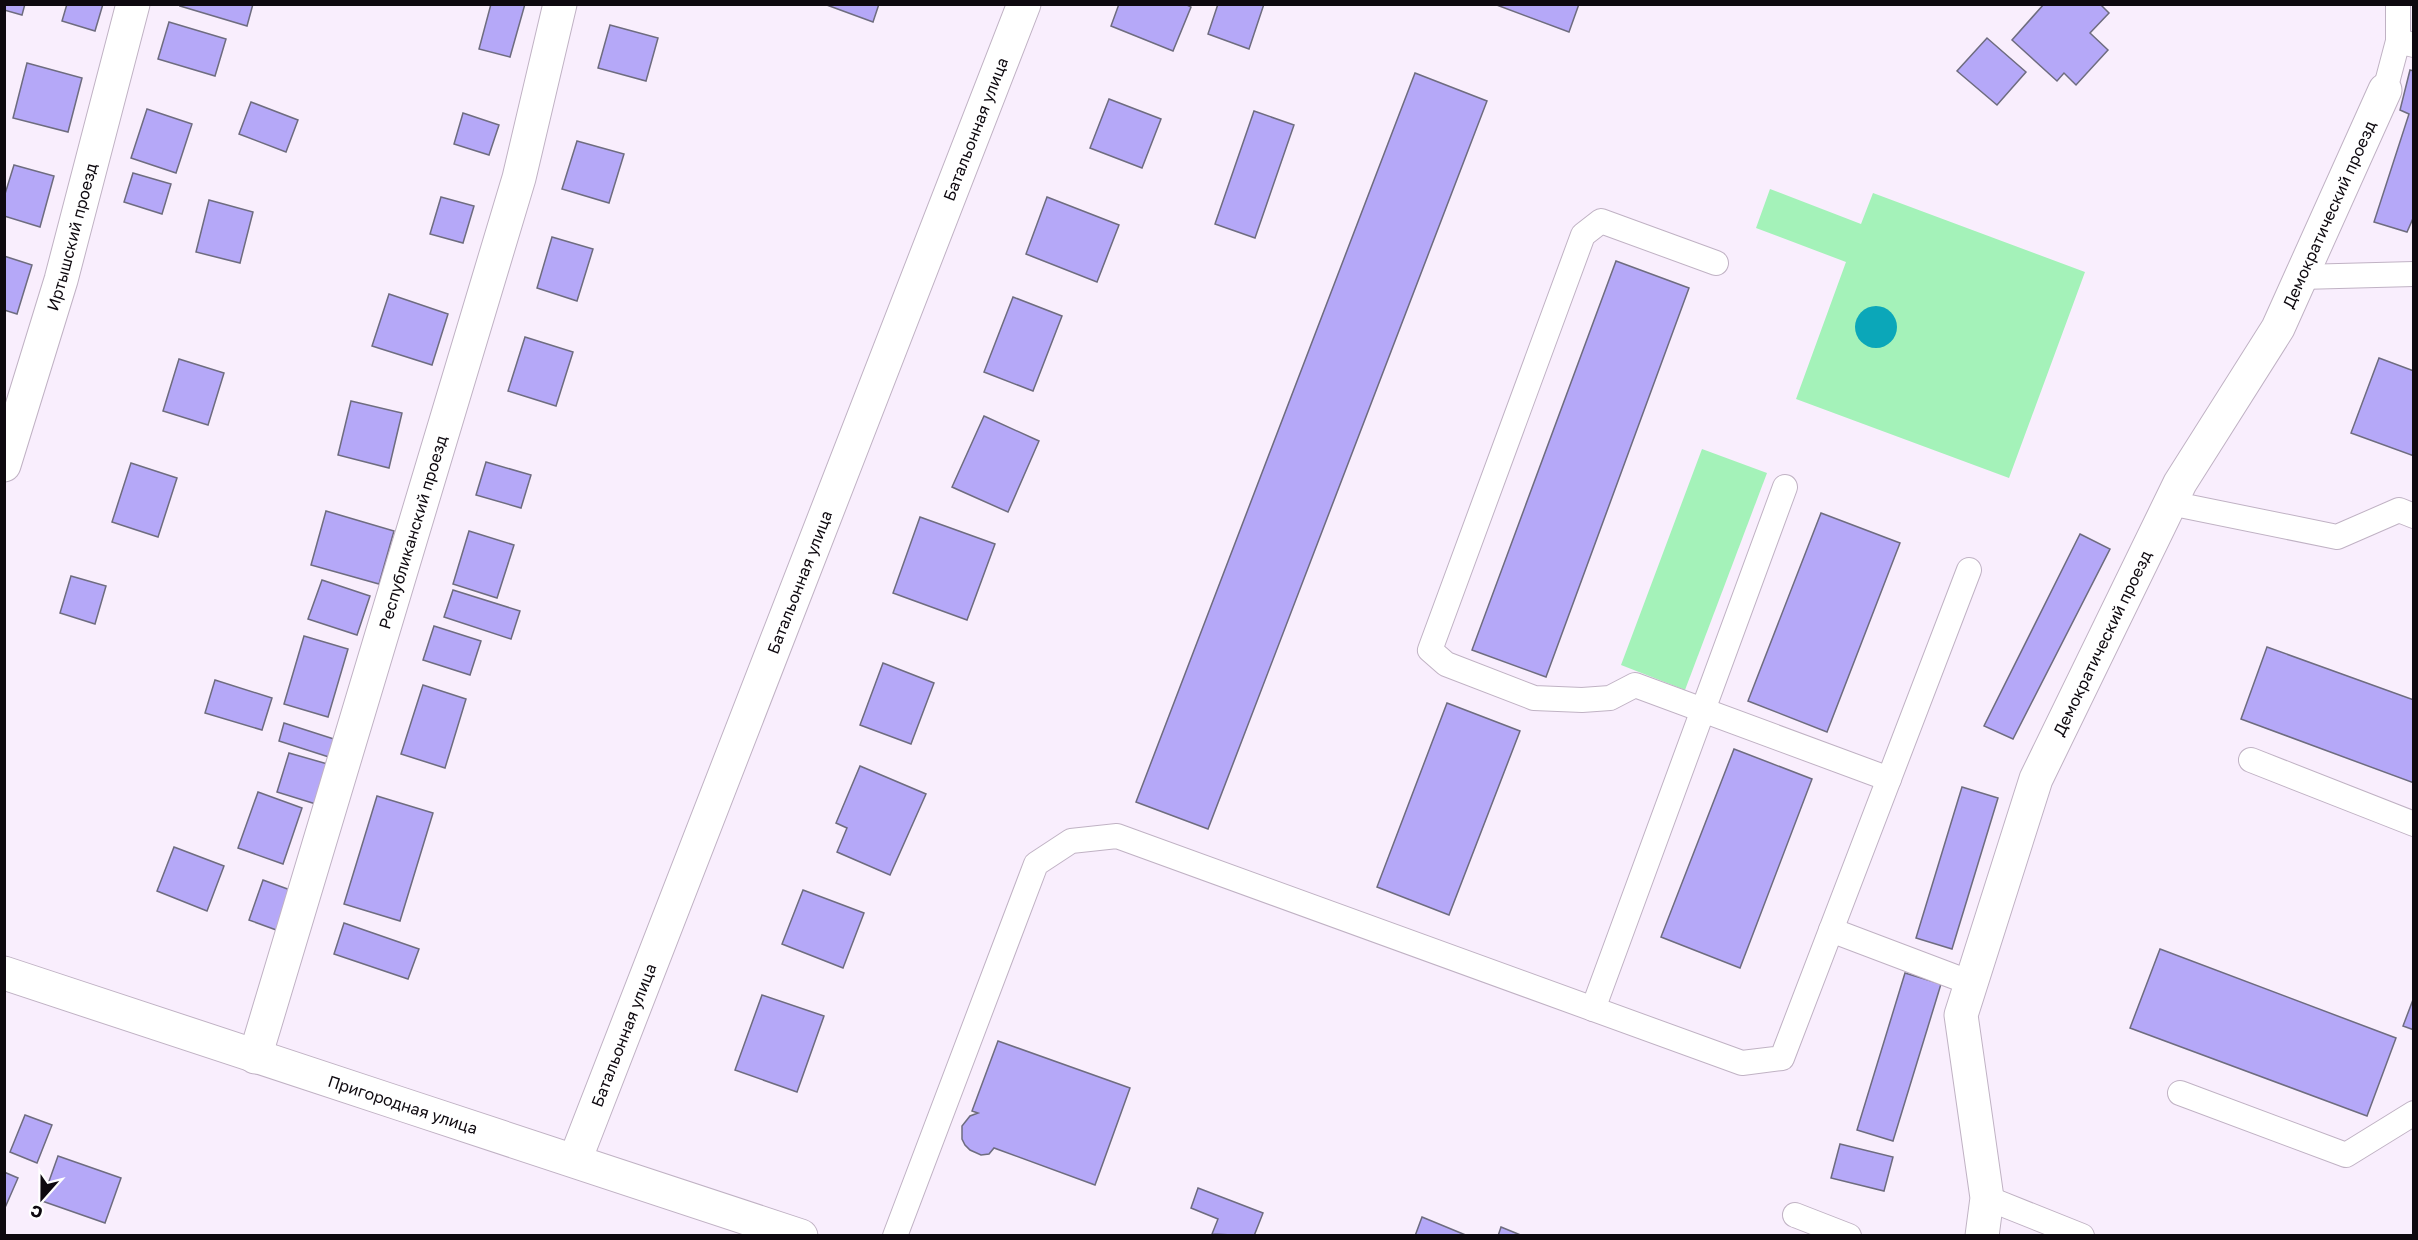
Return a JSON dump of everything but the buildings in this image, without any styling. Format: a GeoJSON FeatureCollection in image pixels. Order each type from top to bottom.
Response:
{"type":"FeatureCollection","features":[{"type":"Feature","properties":{"kind":"street","name":"Иртышский проезд"},"geometry":{"type":"LineString","coordinates":[[4,465],[61,280],[133,4]]}},
{"type":"Feature","properties":{"kind":"street","name":"Республиканский проезд"},"geometry":{"type":"LineString","coordinates":[[255,1058],[519,178],[560,4]]}},
{"type":"Feature","properties":{"kind":"street","name":"Батальонная улица"},"geometry":{"type":"LineString","coordinates":[[575,1160],[1024,4]]}},
{"type":"Feature","properties":{"kind":"street","name":"Демократический проезд"},"geometry":{"type":"LineString","coordinates":[[1982,1236],[1987,1198],[1961,1015],[2036,779],[2180,483],[2278,328],[2385,90]]}},
{"type":"Feature","properties":{"kind":"street","name":"Пригородная улица"},"geometry":{"type":"LineString","coordinates":[[4,973],[255,1058],[575,1160],[801,1236]]}},
{"type":"Feature","properties":{"kind":"lane"},"geometry":{"type":"LineString","coordinates":[[2385,90],[2406,43],[2398,4]]}},
{"type":"Feature","properties":{"kind":"lane"},"geometry":{"type":"LineString","coordinates":[[1716,263],[1601,220],[1583,235],[1430,650],[1446,664],[1534,698],[1582,700],[1610,698],[1635,685],[1889,779]]}},
{"type":"Feature","properties":{"kind":"lane"},"geometry":{"type":"LineString","coordinates":[[2301,277],[2414,274]]}},
{"type":"Feature","properties":{"kind":"lane"},"geometry":{"type":"LineString","coordinates":[[1593,1009],[1785,487]]}},
{"type":"Feature","properties":{"kind":"lane"},"geometry":{"type":"LineString","coordinates":[[2170,503],[2337,537],[2399,510],[2414,516]]}},
{"type":"Feature","properties":{"kind":"lane"},"geometry":{"type":"LineString","coordinates":[[895,1236],[1036,864],[1071,841],[1117,836],[1742,1063],[1782,1058],[1969,570]]}},
{"type":"Feature","properties":{"kind":"lane"},"geometry":{"type":"LineString","coordinates":[[2251,759],[2414,825]]}},
{"type":"Feature","properties":{"kind":"lane"},"geometry":{"type":"LineString","coordinates":[[1831,930],[1971,983]]}},
{"type":"Feature","properties":{"kind":"lane"},"geometry":{"type":"LineString","coordinates":[[2180,1093],[2346,1155],[2414,1113]]}},
{"type":"Feature","properties":{"kind":"lane"},"geometry":{"type":"LineString","coordinates":[[1987,1198],[2082,1236]]}},
{"type":"Feature","properties":{"kind":"lane"},"geometry":{"type":"LineString","coordinates":[[1796,1215],[1849,1236]]}},
{"type":"Feature","properties":{"kind":"green space"},"geometry":{"type":"Polygon","coordinates":[[[1770,189],[1861,224],[1873,193],[2085,272],[2009,478],[1796,399],[1846,262],[1756,228],[1770,189]]]}},
{"type":"Feature","properties":{"kind":"green space"},"geometry":{"type":"Polygon","coordinates":[[[1702,449],[1767,473],[1685,690],[1621,665],[1702,449]]]}},
{"type":"Feature","properties":{"kind":"water"},"geometry":{"type":"Polygon","coordinates":[[[1876,306],[1891,312],[1897,327],[1891,342],[1876,348],[1861,342],[1855,327],[1861,312],[1876,306]]]}}]}
